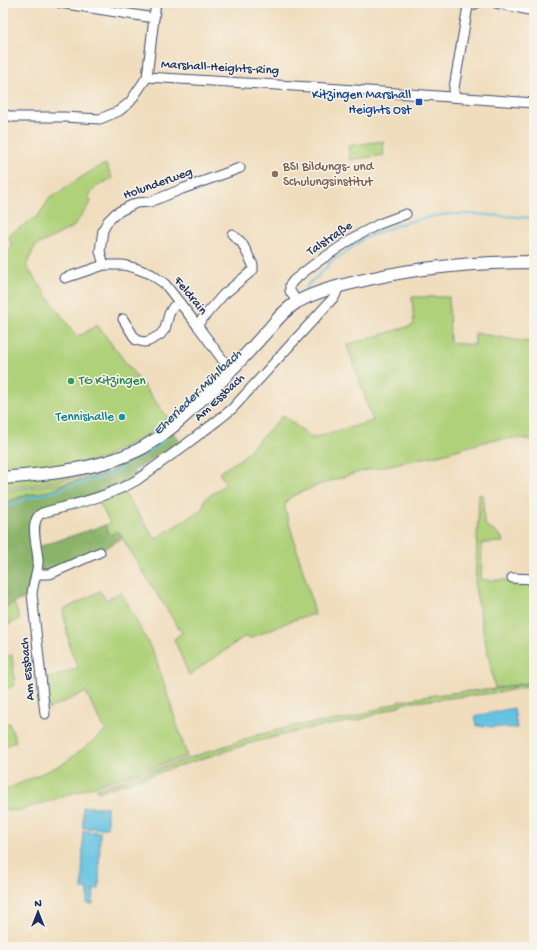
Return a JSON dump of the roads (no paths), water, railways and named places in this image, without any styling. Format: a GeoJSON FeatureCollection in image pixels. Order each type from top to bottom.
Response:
{"type":"FeatureCollection","features":[{"type":"Feature","properties":{"kind":"main road"},"geometry":{"type":"LineString","coordinates":[[3,478],[75,469],[120,457],[144,447],[166,432],[187,414],[232,370],[283,313],[297,302],[318,293],[339,286],[388,275],[438,267],[508,262],[534,262]]}},
{"type":"Feature","properties":{"kind":"street"},"geometry":{"type":"LineString","coordinates":[[60,3],[154,18]]}},
{"type":"Feature","properties":{"kind":"street"},"geometry":{"type":"LineString","coordinates":[[147,77],[156,3]]}},
{"type":"Feature","properties":{"kind":"street"},"geometry":{"type":"LineString","coordinates":[[496,3],[534,10]]}},
{"type":"Feature","properties":{"kind":"street"},"geometry":{"type":"LineString","coordinates":[[454,97],[454,88],[469,4]]}},
{"type":"Feature","properties":{"kind":"street","name":"Marshall-Heights-Ring"},"geometry":{"type":"LineString","coordinates":[[3,114],[13,116],[64,116],[100,119],[119,111],[130,102],[147,77],[242,82],[534,103]]}},
{"type":"Feature","properties":{"kind":"street","name":"Holunderweg"},"geometry":{"type":"LineString","coordinates":[[104,266],[100,251],[103,230],[108,221],[116,213],[136,203],[150,202],[240,168]]}},
{"type":"Feature","properties":{"kind":"street","name":"Talstraße"},"geometry":{"type":"LineString","coordinates":[[297,302],[290,291],[290,285],[294,280],[313,265],[358,235],[379,224],[406,214]]}},
{"type":"Feature","properties":{"kind":"street"},"geometry":{"type":"LineString","coordinates":[[197,325],[223,295],[253,270],[253,265],[242,242],[232,234]]}},
{"type":"Feature","properties":{"kind":"street","name":"Feldrain"},"geometry":{"type":"LineString","coordinates":[[65,278],[104,266],[123,266],[135,268],[151,274],[165,284],[225,363],[232,370]]}},
{"type":"Feature","properties":{"kind":"street","name":"Am Essbach"},"geometry":{"type":"LineString","coordinates":[[45,714],[32,594],[38,561],[34,525],[39,514],[104,496],[127,486],[217,421],[236,404],[335,296],[339,286]]}},
{"type":"Feature","properties":{"kind":"street"},"geometry":{"type":"LineString","coordinates":[[123,319],[136,340],[144,342],[149,341],[160,335],[165,329],[169,314],[173,307],[180,303]]}},
{"type":"Feature","properties":{"kind":"street"},"geometry":{"type":"LineString","coordinates":[[36,574],[50,574],[100,552]]}},
{"type":"Feature","properties":{"kind":"street"},"geometry":{"type":"LineString","coordinates":[[512,578],[534,579]]}},
{"type":"Feature","properties":{"kind":"water"},"geometry":{"type":"Polygon","coordinates":[[[514,708],[517,728],[477,726],[475,716],[514,708]]]}},
{"type":"Feature","properties":{"kind":"water"},"geometry":{"type":"Polygon","coordinates":[[[83,807],[107,807],[107,828],[83,828],[83,807]]]}},
{"type":"Feature","properties":{"kind":"water"},"geometry":{"type":"Polygon","coordinates":[[[83,831],[100,832],[99,889],[94,889],[93,904],[87,904],[88,889],[82,889],[83,831]]]}},
{"type":"Feature","properties":{"kind":"waterway","name":"Eherieder Mühlbach"},"geometry":{"type":"LineString","coordinates":[[305,292],[309,283],[331,262],[364,238],[400,224],[434,216],[452,214],[534,218]]}},
{"type":"Feature","properties":{"kind":"waterway","name":"Eherieder Mühlbach"},"geometry":{"type":"LineString","coordinates":[[133,459],[150,451],[165,440]]}},
{"type":"Feature","properties":{"kind":"waterway","name":"Eherieder Mühlbach"},"geometry":{"type":"LineString","coordinates":[[3,509],[28,498],[103,477],[119,470],[129,461]]}},
{"type":"Feature","properties":{"kind":"place","name":"Kitzingen Marshall Heights Ost"},"geometry":{"type":"Point","coordinates":[419,102]}},
{"type":"Feature","properties":{"kind":"place","name":"BSI Bildungs- und Schulungsinstitut"},"geometry":{"type":"Point","coordinates":[275,174]}},
{"type":"Feature","properties":{"kind":"place","name":"TG Kitzingen"},"geometry":{"type":"Point","coordinates":[71,381]}},
{"type":"Feature","properties":{"kind":"place","name":"Tennishalle"},"geometry":{"type":"Point","coordinates":[122,417]}}]}
